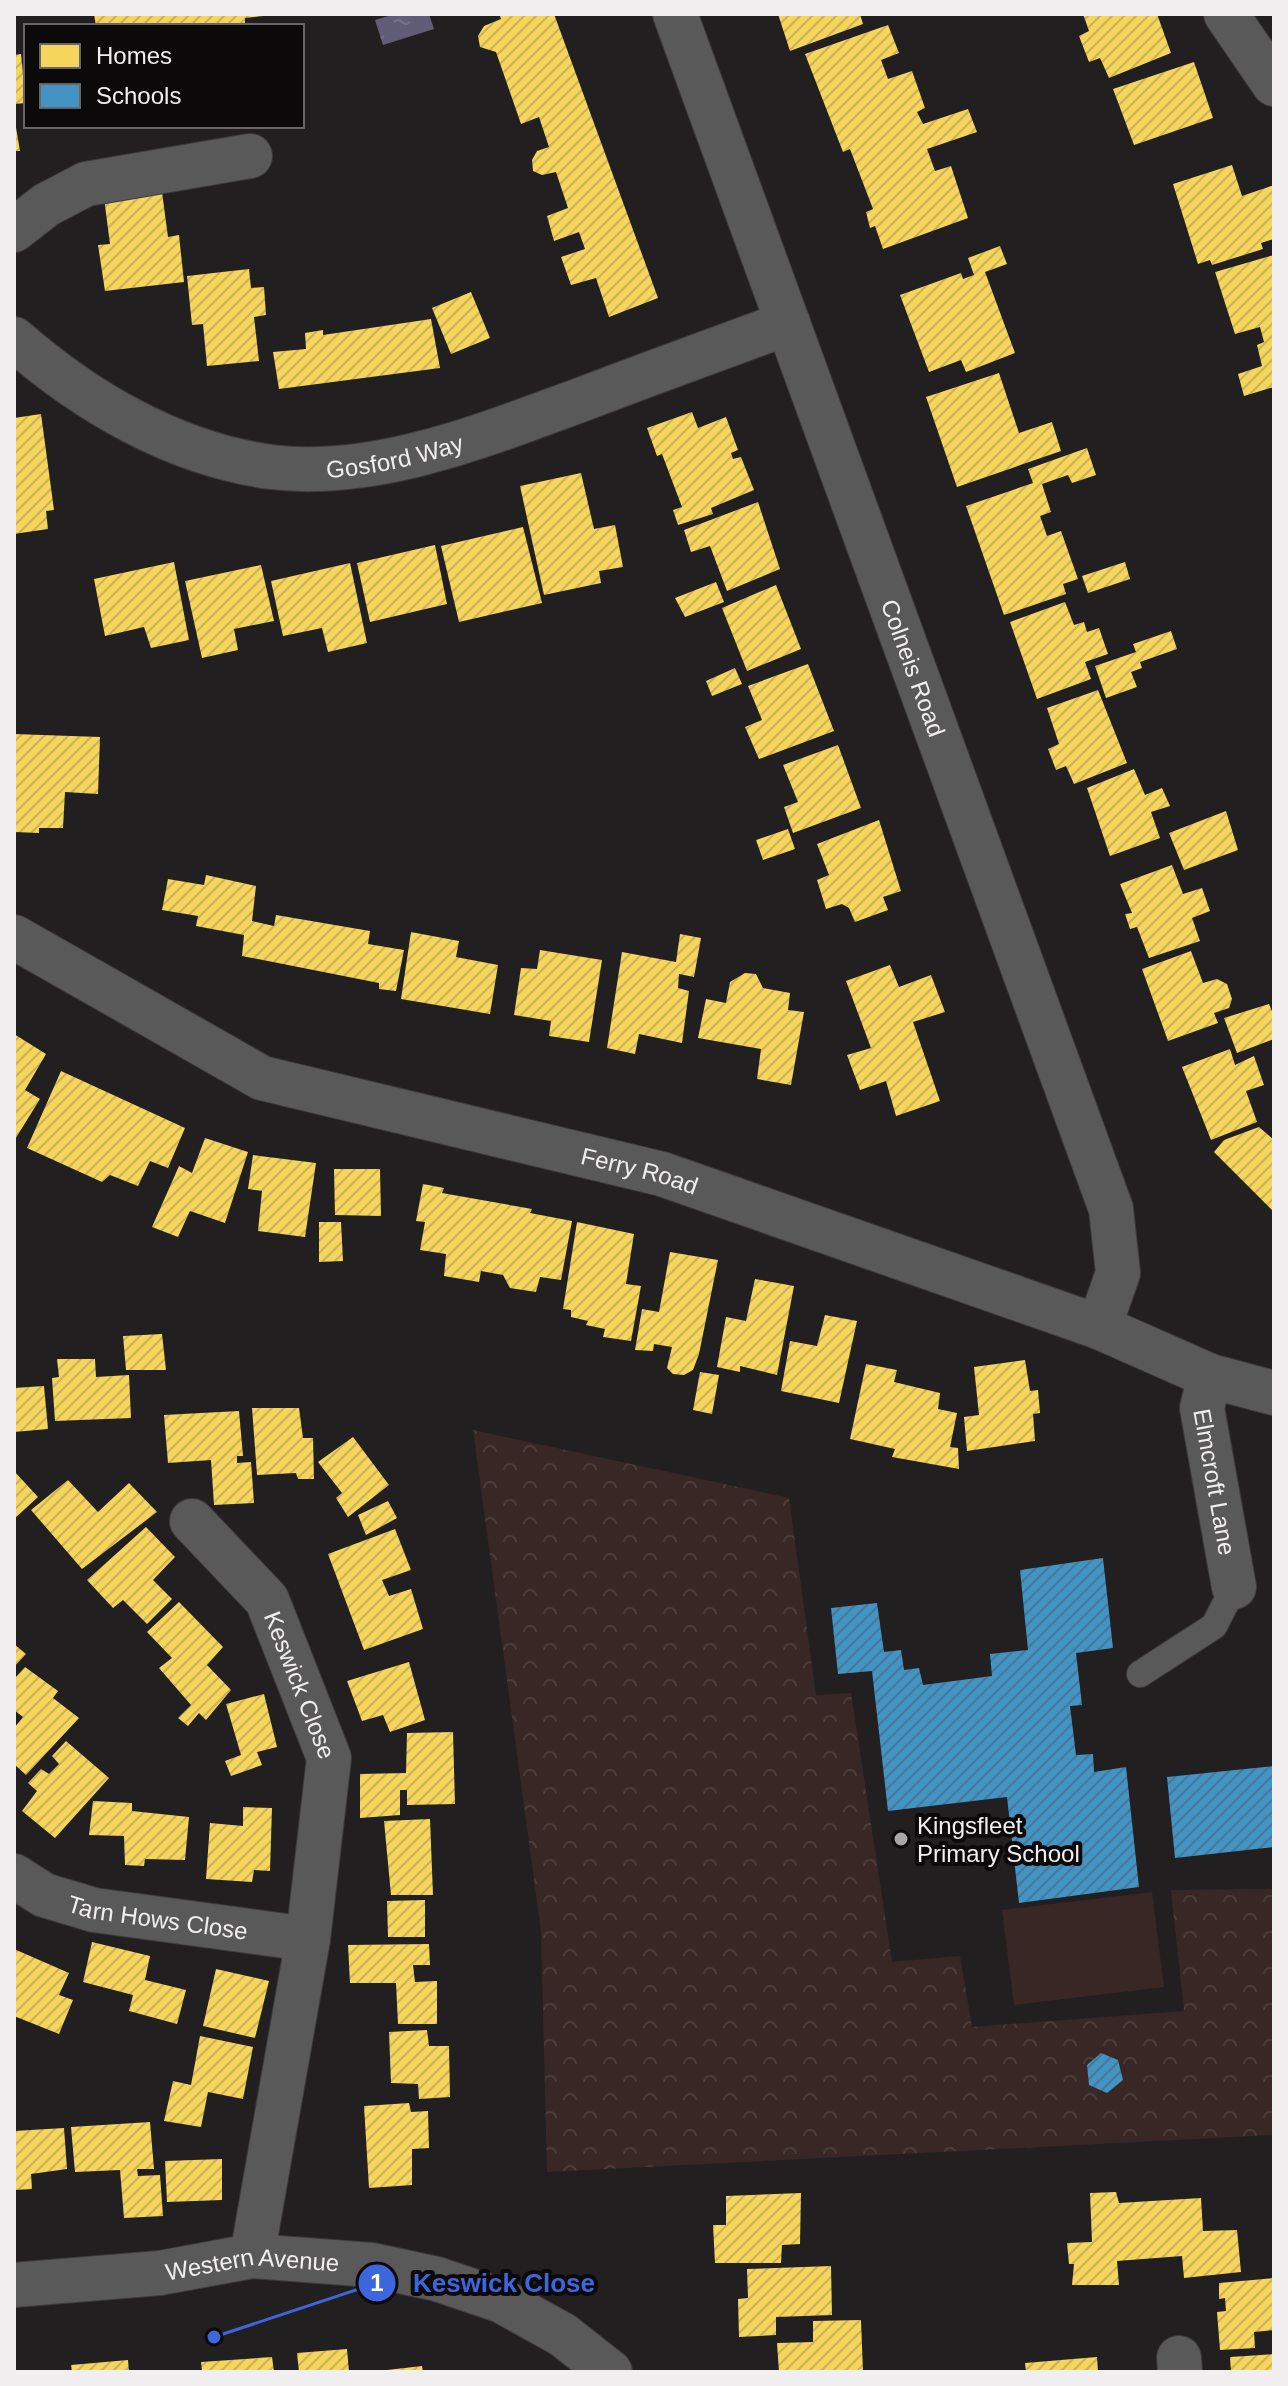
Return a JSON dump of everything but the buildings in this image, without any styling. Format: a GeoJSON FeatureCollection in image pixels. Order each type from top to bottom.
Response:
{"type":"FeatureCollection","features":[{"type":"Feature","properties":{"kind":"street","name":"Colneis Road"},"geometry":{"type":"LineString","coordinates":[[675,14],[1111,1209],[1118,1273],[1099,1327]]}},
{"type":"Feature","properties":{"kind":"street"},"geometry":{"type":"LineString","coordinates":[[1226,14],[1274,84]]}},
{"type":"Feature","properties":{"kind":"street"},"geometry":{"type":"LineString","coordinates":[[14,230],[46,205],[86,184],[250,156]]}},
{"type":"Feature","properties":{"kind":"street","name":"Gosford Way"},"geometry":{"type":"LineString","coordinates":[[14,339],[99,403],[187,445],[274,467],[321,467],[364,463],[451,445],[788,323]]}},
{"type":"Feature","properties":{"kind":"street","name":"Ferry Road"},"geometry":{"type":"LineString","coordinates":[[14,937],[262,1078],[662,1174],[1099,1327],[1210,1376],[1274,1393]]}},
{"type":"Feature","properties":{"kind":"street","name":"Elmcroft Lane"},"geometry":{"type":"LineString","coordinates":[[1210,1376],[1202,1408],[1234,1587]]}},
{"type":"Feature","properties":{"kind":"street","name":"Keswick Close"},"geometry":{"type":"LineString","coordinates":[[192,1521],[267,1600],[329,1758],[308,1939],[252,2256]]}},
{"type":"Feature","properties":{"kind":"street","name":"Tarn Hows Close"},"geometry":{"type":"LineString","coordinates":[[14,1876],[44,1895],[94,1910],[308,1939]]}},
{"type":"Feature","properties":{"kind":"street","name":"Western Avenue"},"geometry":{"type":"LineString","coordinates":[[14,2285],[160,2273],[252,2256],[372,2265],[437,2279],[502,2301],[563,2335],[610,2372]]}},
{"type":"Feature","properties":{"kind":"lane"},"geometry":{"type":"LineString","coordinates":[[1140,1674],[1214,1626],[1234,1587]]}},
{"type":"Feature","properties":{"kind":"green space","name":"Kingsfleet Primary School"},"geometry":{"type":"Polygon","coordinates":[[[473,1430],[789,1498],[816,1695],[851,1693],[892,1962],[960,1956],[972,2027],[1184,2011],[1171,1890],[1274,1889],[1274,2135],[547,2172],[541,1931],[473,1430]]]}},
{"type":"Feature","properties":{"kind":"green space"},"geometry":{"type":"Polygon","coordinates":[[[1152,1892],[1164,1987],[1014,2005],[1002,1910],[1152,1892]]]}},
{"type":"Feature","properties":{"kind":"water"},"geometry":{"type":"Polygon","coordinates":[[[395,14],[429,14],[434,29],[383,45],[375,20],[395,14]]]}},
{"type":"Feature","properties":{"kind":"place","name":"Kingsfleet Primary School"},"geometry":{"type":"Point","coordinates":[901,1839]}},
{"type":"Feature","properties":{"kind":"place","name":"Keswick Close"},"geometry":{"type":"Point","coordinates":[214,2337]}}]}
